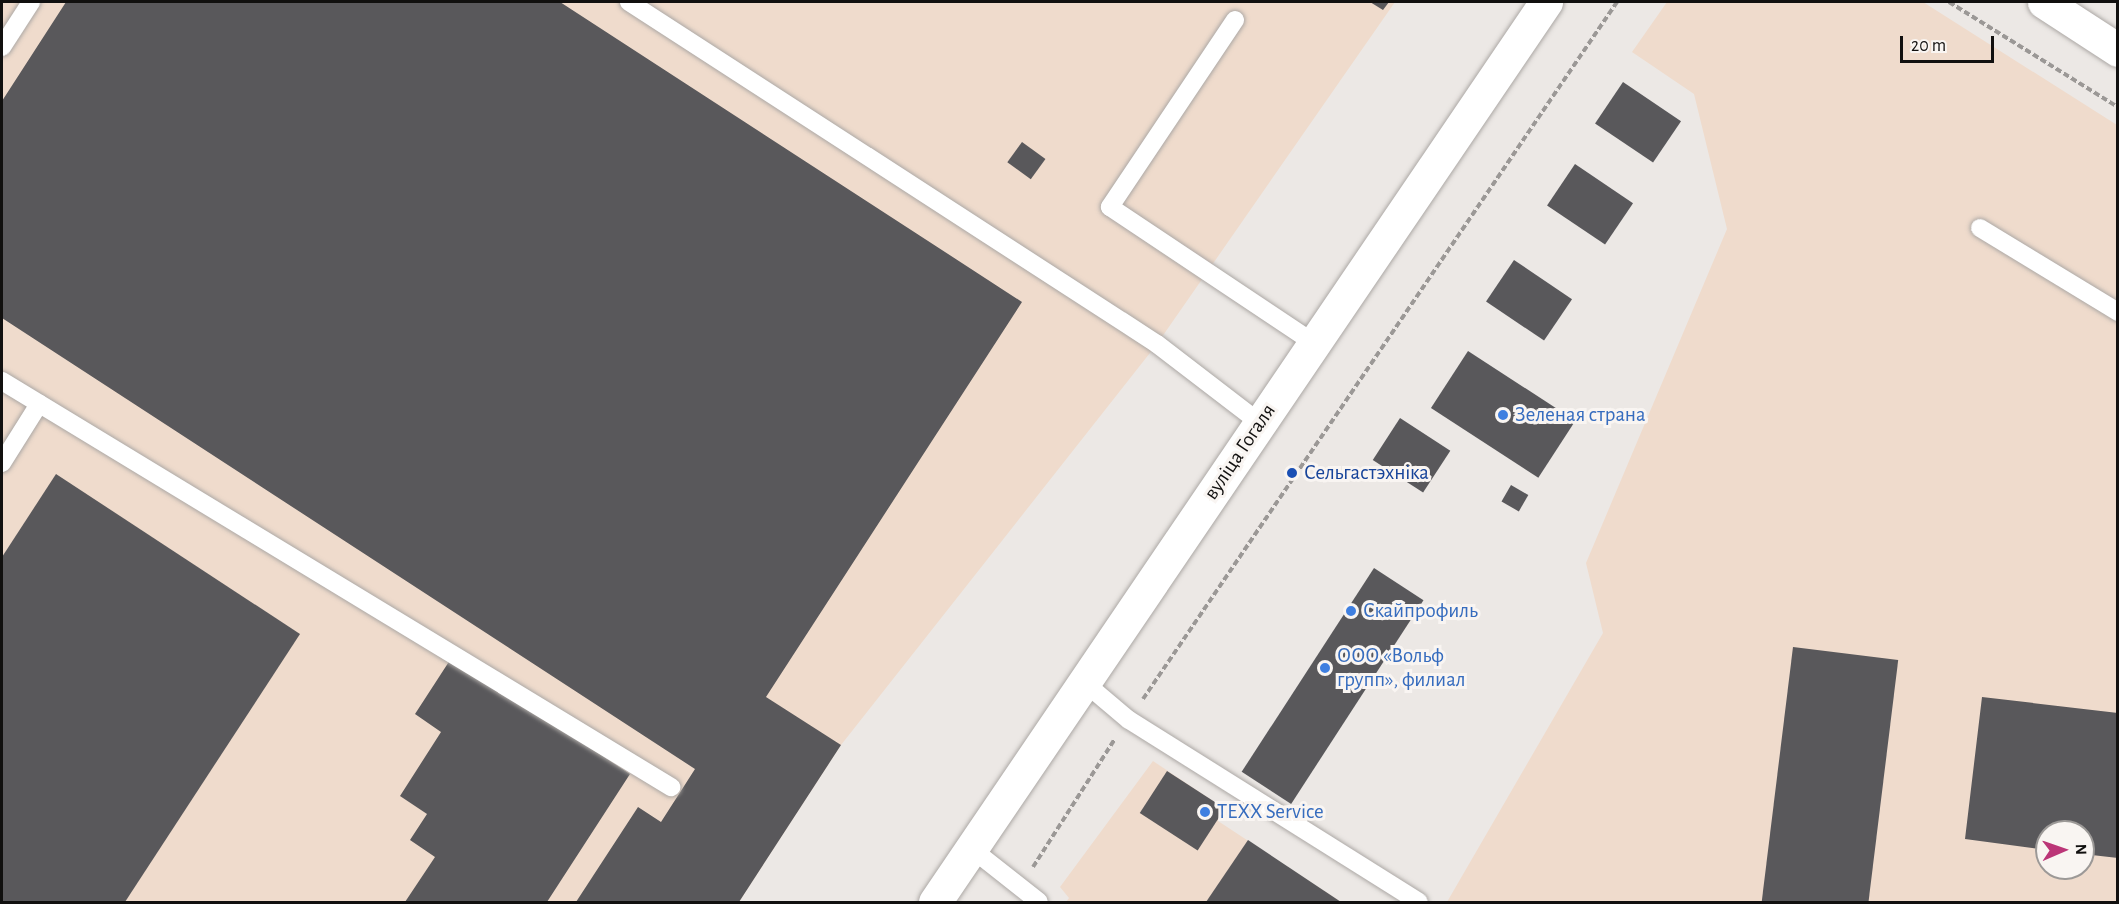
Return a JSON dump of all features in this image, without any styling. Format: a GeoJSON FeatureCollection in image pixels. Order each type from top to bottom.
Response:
{"type":"FeatureCollection","features":[{"type":"Feature","properties":{"kind":"main road","name":"вуліца Гогаля"},"geometry":{"type":"LineString","coordinates":[[935,903],[1546,2]]}},
{"type":"Feature","properties":{"kind":"main road"},"geometry":{"type":"LineString","coordinates":[[2044,2],[2118,50]]}},
{"type":"Feature","properties":{"kind":"lane"},"geometry":{"type":"LineString","coordinates":[[2,47],[31,2]]}},
{"type":"Feature","properties":{"kind":"lane"},"geometry":{"type":"LineString","coordinates":[[629,2],[1157,344],[1260,423]]}},
{"type":"Feature","properties":{"kind":"lane"},"geometry":{"type":"LineString","coordinates":[[1235,20],[1110,207],[1314,343]]}},
{"type":"Feature","properties":{"kind":"lane"},"geometry":{"type":"LineString","coordinates":[[1980,228],[2118,312]]}},
{"type":"Feature","properties":{"kind":"lane"},"geometry":{"type":"LineString","coordinates":[[2,381],[672,787]]}},
{"type":"Feature","properties":{"kind":"lane"},"geometry":{"type":"LineString","coordinates":[[2,463],[39,404]]}},
{"type":"Feature","properties":{"kind":"lane"},"geometry":{"type":"LineString","coordinates":[[1085,682],[1129,720],[1419,903]]}},
{"type":"Feature","properties":{"kind":"lane"},"geometry":{"type":"LineString","coordinates":[[972,849],[1039,903]]}},
{"type":"Feature","properties":{"kind":"path"},"geometry":{"type":"LineString","coordinates":[[1020,886],[1129,720],[1617,2]]}},
{"type":"Feature","properties":{"kind":"path"},"geometry":{"type":"LineString","coordinates":[[1949,2],[2118,107]]}},
{"type":"Feature","properties":{"kind":"shaded area"},"geometry":{"type":"Polygon","coordinates":[[[2,2],[1395,2],[1157,344],[841,745],[739,902],[2,902],[2,2]]]}},
{"type":"Feature","properties":{"kind":"shaded area"},"geometry":{"type":"Polygon","coordinates":[[[1667,2],[1923,2],[2117,125],[2117,902],[1447,902],[1603,633],[1586,563],[1727,229],[1694,94],[1632,52],[1667,2]]]}},
{"type":"Feature","properties":{"kind":"shaded area"},"geometry":{"type":"Polygon","coordinates":[[[1153,761],[1225,809],[1218,821],[1341,902],[1066,902],[1069,898],[1060,887],[1153,761]]]}},
{"type":"Feature","properties":{"kind":"building"},"geometry":{"type":"Polygon","coordinates":[[[66,2],[560,2],[1022,302],[766,697],[841,745],[739,902],[576,902],[638,807],[661,822],[695,769],[2,318],[2,101],[66,2]]]}},
{"type":"Feature","properties":{"kind":"building"},"geometry":{"type":"Polygon","coordinates":[[[1370,2],[1389,2],[1383,10],[1370,2]]]}},
{"type":"Feature","properties":{"kind":"building"},"geometry":{"type":"Polygon","coordinates":[[[1623,82],[1681,121],[1653,163],[1595,123],[1623,82]]]}},
{"type":"Feature","properties":{"kind":"building"},"geometry":{"type":"Polygon","coordinates":[[[1022,142],[1045,159],[1031,179],[1007,162],[1022,142]]]}},
{"type":"Feature","properties":{"kind":"building"},"geometry":{"type":"Polygon","coordinates":[[[1575,164],[1633,203],[1605,245],[1547,205],[1575,164]]]}},
{"type":"Feature","properties":{"kind":"building"},"geometry":{"type":"Polygon","coordinates":[[[1514,260],[1572,299],[1544,341],[1486,301],[1514,260]]]}},
{"type":"Feature","properties":{"kind":"building"},"geometry":{"type":"Polygon","coordinates":[[[1468,351],[1575,421],[1538,478],[1431,408],[1468,351]]]}},
{"type":"Feature","properties":{"kind":"building"},"geometry":{"type":"Polygon","coordinates":[[[1400,418],[1450,451],[1423,493],[1373,460],[1400,418]]]}},
{"type":"Feature","properties":{"kind":"building"},"geometry":{"type":"Polygon","coordinates":[[[56,474],[300,634],[125,902],[2,902],[2,557],[56,474]]]}},
{"type":"Feature","properties":{"kind":"building"},"geometry":{"type":"Polygon","coordinates":[[[1511,485],[1528,495],[1519,511],[1502,501],[1511,485]]]}},
{"type":"Feature","properties":{"kind":"building"},"geometry":{"type":"Polygon","coordinates":[[[1374,568],[1423,600],[1291,804],[1242,772],[1374,568]]]}},
{"type":"Feature","properties":{"kind":"building"},"geometry":{"type":"Polygon","coordinates":[[[1793,647],[1898,660],[1868,902],[1762,902],[1793,647]]]}},
{"type":"Feature","properties":{"kind":"building"},"geometry":{"type":"Polygon","coordinates":[[[452,657],[630,774],[547,902],[405,902],[435,857],[410,840],[427,814],[400,796],[441,732],[415,714],[452,657]]]}},
{"type":"Feature","properties":{"kind":"building"},"geometry":{"type":"Polygon","coordinates":[[[1982,697],[2118,713],[2118,858],[2095,855],[2095,820],[2035,820],[2035,848],[1965,839],[1982,697]]]}},
{"type":"Feature","properties":{"kind":"building"},"geometry":{"type":"Polygon","coordinates":[[[1167,771],[1225,809],[1198,851],[1140,813],[1167,771]]]}},
{"type":"Feature","properties":{"kind":"building"},"geometry":{"type":"Polygon","coordinates":[[[1248,840],[1341,902],[1206,902],[1248,840]]]}},
{"type":"Feature","properties":{"kind":"place","name":"Зеленая страна"},"geometry":{"type":"Point","coordinates":[1503,415]}},
{"type":"Feature","properties":{"kind":"place","name":"Сельгастэхніка"},"geometry":{"type":"Point","coordinates":[1292,473]}},
{"type":"Feature","properties":{"kind":"place","name":"Скайпрофиль"},"geometry":{"type":"Point","coordinates":[1351,611]}},
{"type":"Feature","properties":{"kind":"place","name":"ООО «Вольф групп», филиал"},"geometry":{"type":"Point","coordinates":[1325,668]}},
{"type":"Feature","properties":{"kind":"place","name":"TEXX Service"},"geometry":{"type":"Point","coordinates":[1205,812]}}]}
